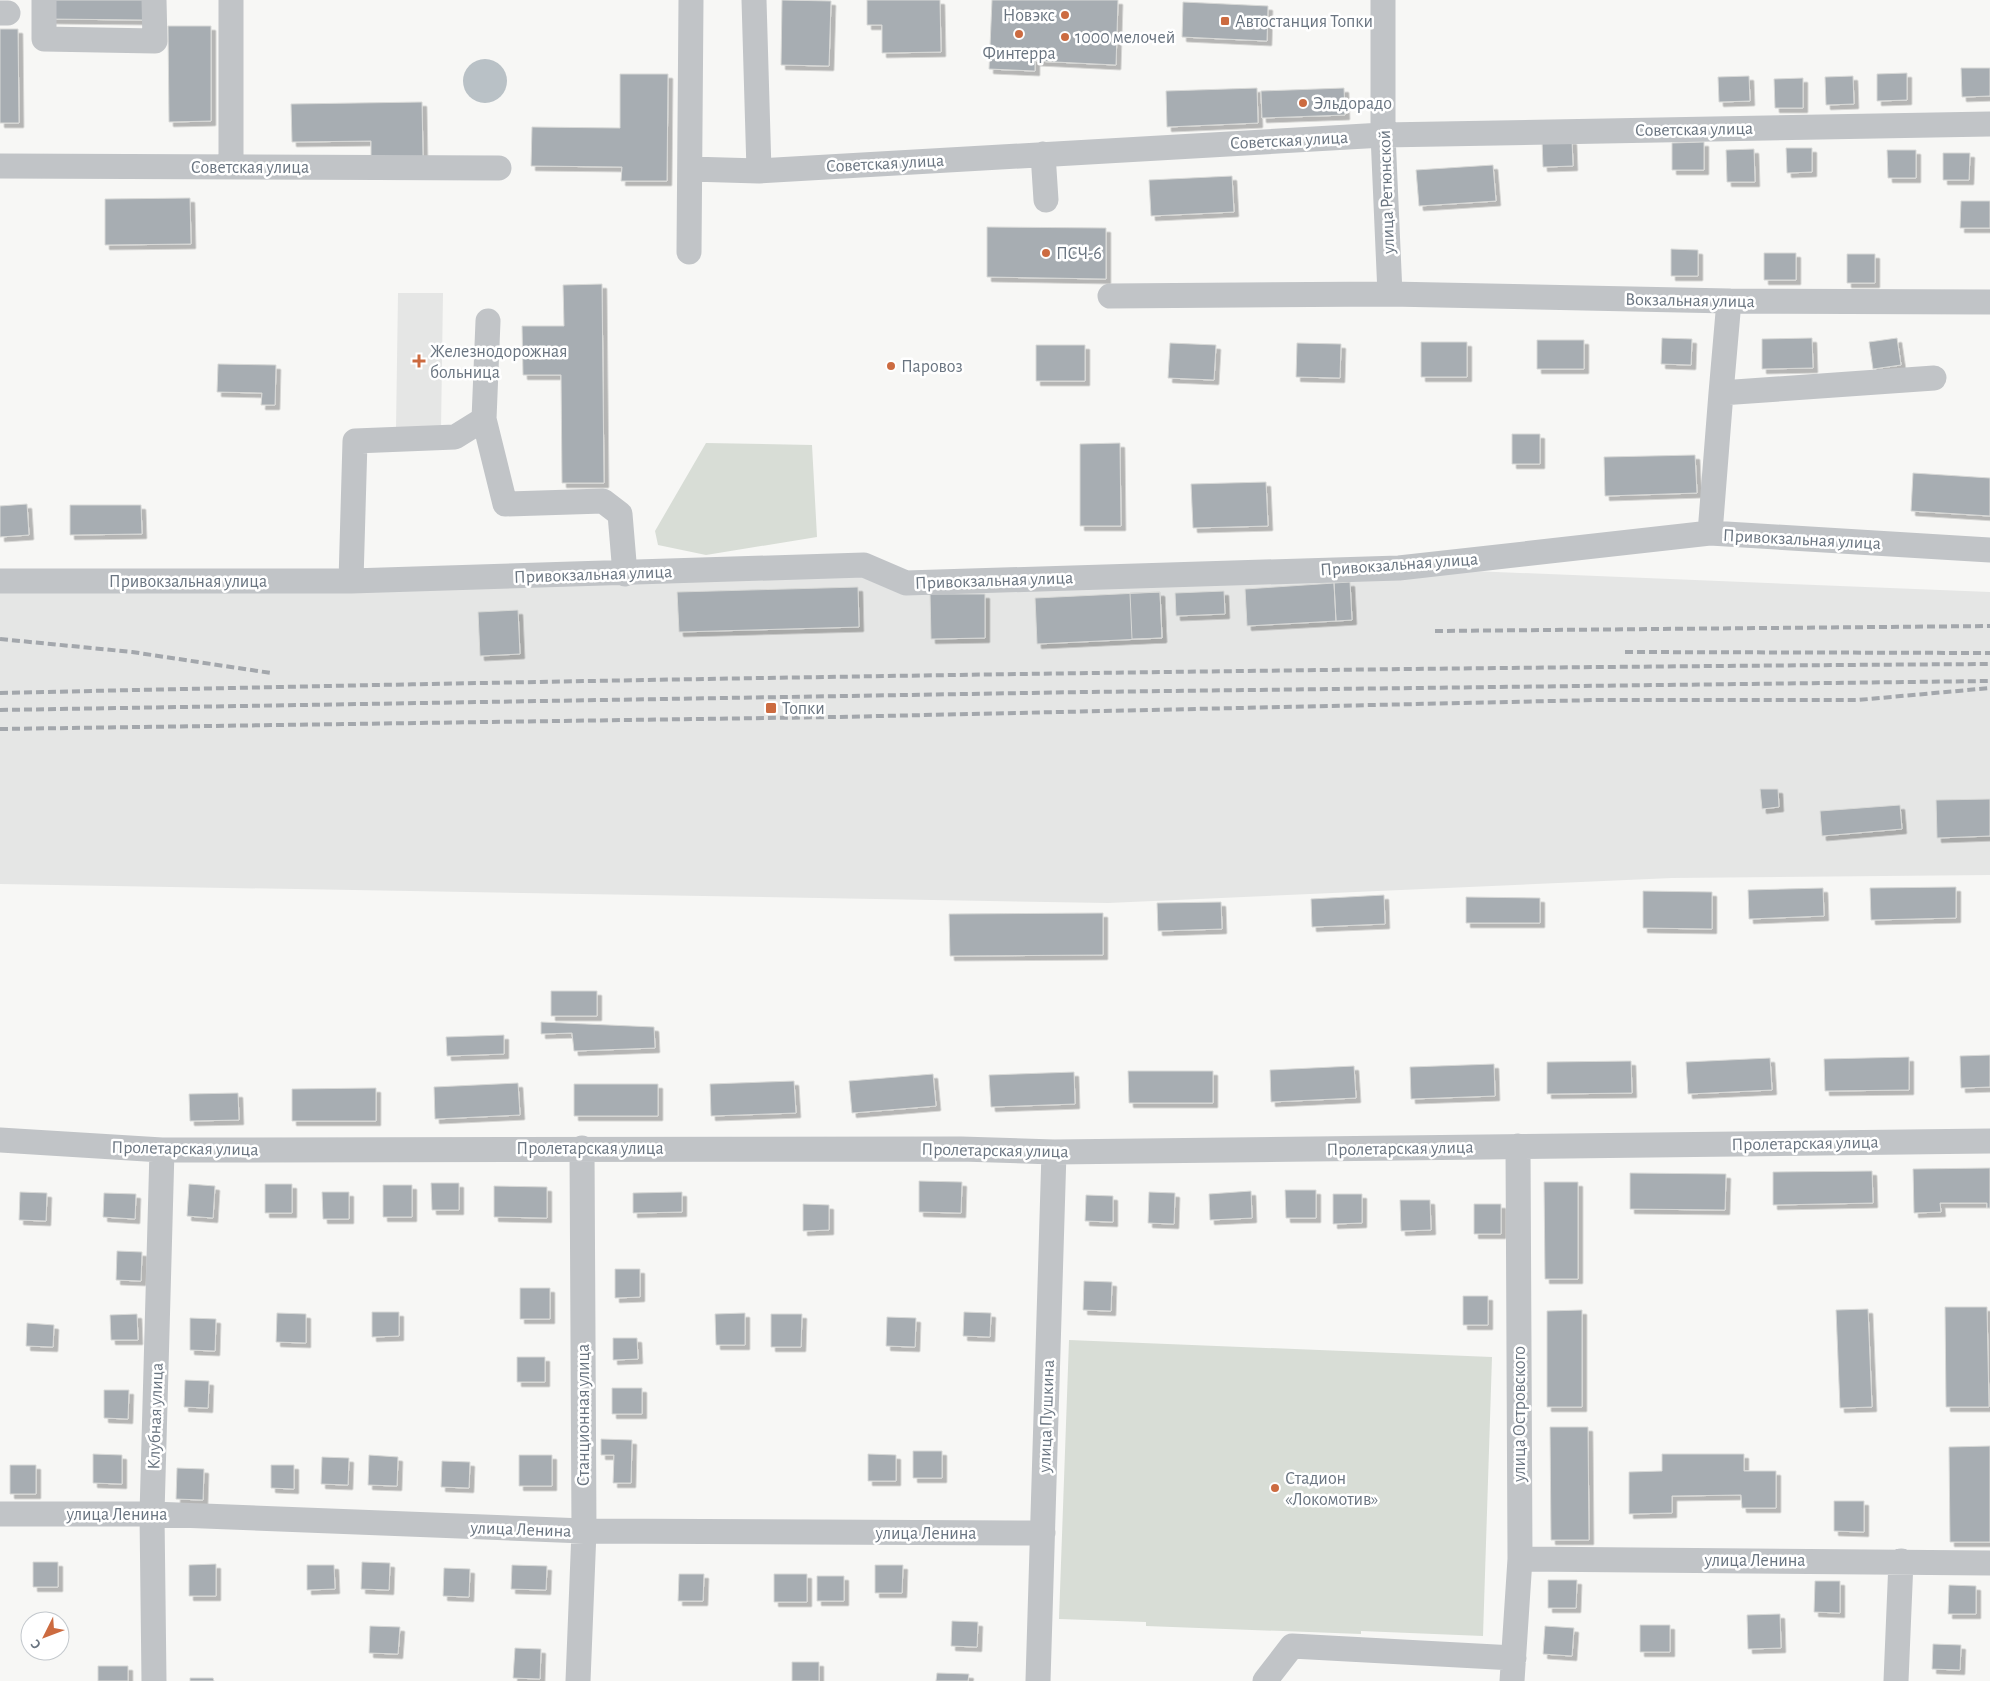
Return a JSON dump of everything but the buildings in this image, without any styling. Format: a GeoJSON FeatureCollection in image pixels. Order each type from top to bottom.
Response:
{"type":"FeatureCollection","features":[{"type":"Feature","properties":{"kind":"street"},"geometry":{"type":"LineString","coordinates":[[44,0],[44,39],[155,42],[154,0]]}},
{"type":"Feature","properties":{"kind":"street"},"geometry":{"type":"LineString","coordinates":[[230,0],[231,167]]}},
{"type":"Feature","properties":{"kind":"street"},"geometry":{"type":"LineString","coordinates":[[689,252],[691,0]]}},
{"type":"Feature","properties":{"kind":"street"},"geometry":{"type":"LineString","coordinates":[[754,0],[760,171]]}},
{"type":"Feature","properties":{"kind":"street","name":"улица Ретюнской"},"geometry":{"type":"LineString","coordinates":[[1383,0],[1383,135],[1390,294]]}},
{"type":"Feature","properties":{"kind":"street","name":"Советская улица"},"geometry":{"type":"LineString","coordinates":[[690,169],[760,171],[1383,135],[1990,124]]}},
{"type":"Feature","properties":{"kind":"street"},"geometry":{"type":"LineString","coordinates":[[1043,154],[1046,200]]}},
{"type":"Feature","properties":{"kind":"street","name":"Советская улица"},"geometry":{"type":"LineString","coordinates":[[0,166],[499,168]]}},
{"type":"Feature","properties":{"kind":"street","name":"Вокзальная улица"},"geometry":{"type":"LineString","coordinates":[[1110,296],[1390,294],[1729,301],[1990,302]]}},
{"type":"Feature","properties":{"kind":"street"},"geometry":{"type":"LineString","coordinates":[[1710,533],[1729,301]]}},
{"type":"Feature","properties":{"kind":"street"},"geometry":{"type":"LineString","coordinates":[[488,321],[484,419],[505,504],[603,501],[620,514],[625,574]]}},
{"type":"Feature","properties":{"kind":"street"},"geometry":{"type":"LineString","coordinates":[[1721,393],[1934,378]]}},
{"type":"Feature","properties":{"kind":"street"},"geometry":{"type":"LineString","coordinates":[[351,581],[355,441],[455,437],[484,419]]}},
{"type":"Feature","properties":{"kind":"street","name":"Привокзальная улица"},"geometry":{"type":"LineString","coordinates":[[0,581],[351,581],[625,574],[864,565],[906,583],[1389,568],[1710,533],[1990,550]]}},
{"type":"Feature","properties":{"kind":"street","name":"Пролетарская улица"},"geometry":{"type":"LineString","coordinates":[[0,1140],[162,1150],[582,1148],[961,1149],[1054,1152],[1990,1141]]}},
{"type":"Feature","properties":{"kind":"street","name":"улица Островского"},"geometry":{"type":"LineString","coordinates":[[1513,1670],[1520,1559],[1518,1146]]}},
{"type":"Feature","properties":{"kind":"street","name":"Станционная улица"},"geometry":{"type":"LineString","coordinates":[[578,1681],[584,1531],[582,1148]]}},
{"type":"Feature","properties":{"kind":"street","name":"Клубная улица"},"geometry":{"type":"LineString","coordinates":[[154,1681],[152,1514],[162,1150]]}},
{"type":"Feature","properties":{"kind":"street","name":"улица Пушкина"},"geometry":{"type":"LineString","coordinates":[[1038,1681],[1054,1152]]}},
{"type":"Feature","properties":{"kind":"street","name":"улица Ленина"},"geometry":{"type":"LineString","coordinates":[[0,1514],[152,1514],[584,1531],[1043,1533]]}},
{"type":"Feature","properties":{"kind":"street","name":"улица Ленина"},"geometry":{"type":"LineString","coordinates":[[1520,1559],[1990,1563]]}},
{"type":"Feature","properties":{"kind":"street"},"geometry":{"type":"LineString","coordinates":[[1896,1681],[1901,1561]]}},
{"type":"Feature","properties":{"kind":"street"},"geometry":{"type":"LineString","coordinates":[[1265,1681],[1292,1646],[1513,1670]]}},
{"type":"Feature","properties":{"kind":"shaded area"},"geometry":{"type":"Polygon","coordinates":[[[489,59],[501,65],[506,72],[506,90],[501,97],[494,102],[481,103],[469,97],[464,90],[463,77],[469,65],[476,60],[489,59]]]}},
{"type":"Feature","properties":{"kind":"shaded area","name":"Железнодорожная больница"},"geometry":{"type":"Polygon","coordinates":[[[398,293],[443,293],[441,430],[396,429],[398,293]]]}},
{"type":"Feature","properties":{"kind":"shaded area"},"geometry":{"type":"Polygon","coordinates":[[[706,443],[812,445],[817,537],[706,555],[658,545],[655,531],[706,443]]]}},
{"type":"Feature","properties":{"kind":"shaded area"},"geometry":{"type":"Polygon","coordinates":[[[1399,568],[1990,592],[1990,875],[1672,878],[1108,903],[0,884],[0,579],[1399,568]]]}},
{"type":"Feature","properties":{"kind":"shaded area","name":"Стадион «Локомотив»"},"geometry":{"type":"Polygon","coordinates":[[[1069,1340],[1492,1357],[1483,1636],[1361,1631],[1361,1634],[1146,1626],[1146,1622],[1059,1619],[1069,1340]]]}},
{"type":"Feature","properties":{"kind":"railway"},"geometry":{"type":"LineString","coordinates":[[1435,631],[1990,626]]}},
{"type":"Feature","properties":{"kind":"railway"},"geometry":{"type":"LineString","coordinates":[[0,639],[132,652],[271,673]]}},
{"type":"Feature","properties":{"kind":"railway"},"geometry":{"type":"LineString","coordinates":[[1625,652],[1990,653]]}},
{"type":"Feature","properties":{"kind":"railway"},"geometry":{"type":"LineString","coordinates":[[0,693],[995,674],[1990,664]]}},
{"type":"Feature","properties":{"kind":"railway"},"geometry":{"type":"LineString","coordinates":[[0,710],[1086,692],[1990,681]]}},
{"type":"Feature","properties":{"kind":"railway"},"geometry":{"type":"LineString","coordinates":[[0,729],[836,717],[1597,700],[1858,700],[1990,688]]}},
{"type":"Feature","properties":{"kind":"place","name":"Новэкс"},"geometry":{"type":"Point","coordinates":[1065,15]}},
{"type":"Feature","properties":{"kind":"place","name":"Автостанция Топки"},"geometry":{"type":"Point","coordinates":[1225,21]}},
{"type":"Feature","properties":{"kind":"place","name":"Финтерра"},"geometry":{"type":"Point","coordinates":[1019,34]}},
{"type":"Feature","properties":{"kind":"place","name":"1000 мелочей"},"geometry":{"type":"Point","coordinates":[1065,37]}},
{"type":"Feature","properties":{"kind":"place","name":"Эльдорадо"},"geometry":{"type":"Point","coordinates":[1303,103]}},
{"type":"Feature","properties":{"kind":"place","name":"ПСЧ-6"},"geometry":{"type":"Point","coordinates":[1046,253]}},
{"type":"Feature","properties":{"kind":"place","name":"Железнодорожная больница"},"geometry":{"type":"Point","coordinates":[419,361]}},
{"type":"Feature","properties":{"kind":"place","name":"Паровоз"},"geometry":{"type":"Point","coordinates":[891,366]}},
{"type":"Feature","properties":{"kind":"place","name":"Топки"},"geometry":{"type":"Point","coordinates":[771,708]}},
{"type":"Feature","properties":{"kind":"place","name":"Стадион «Локомотив»"},"geometry":{"type":"Point","coordinates":[1275,1488]}}]}
